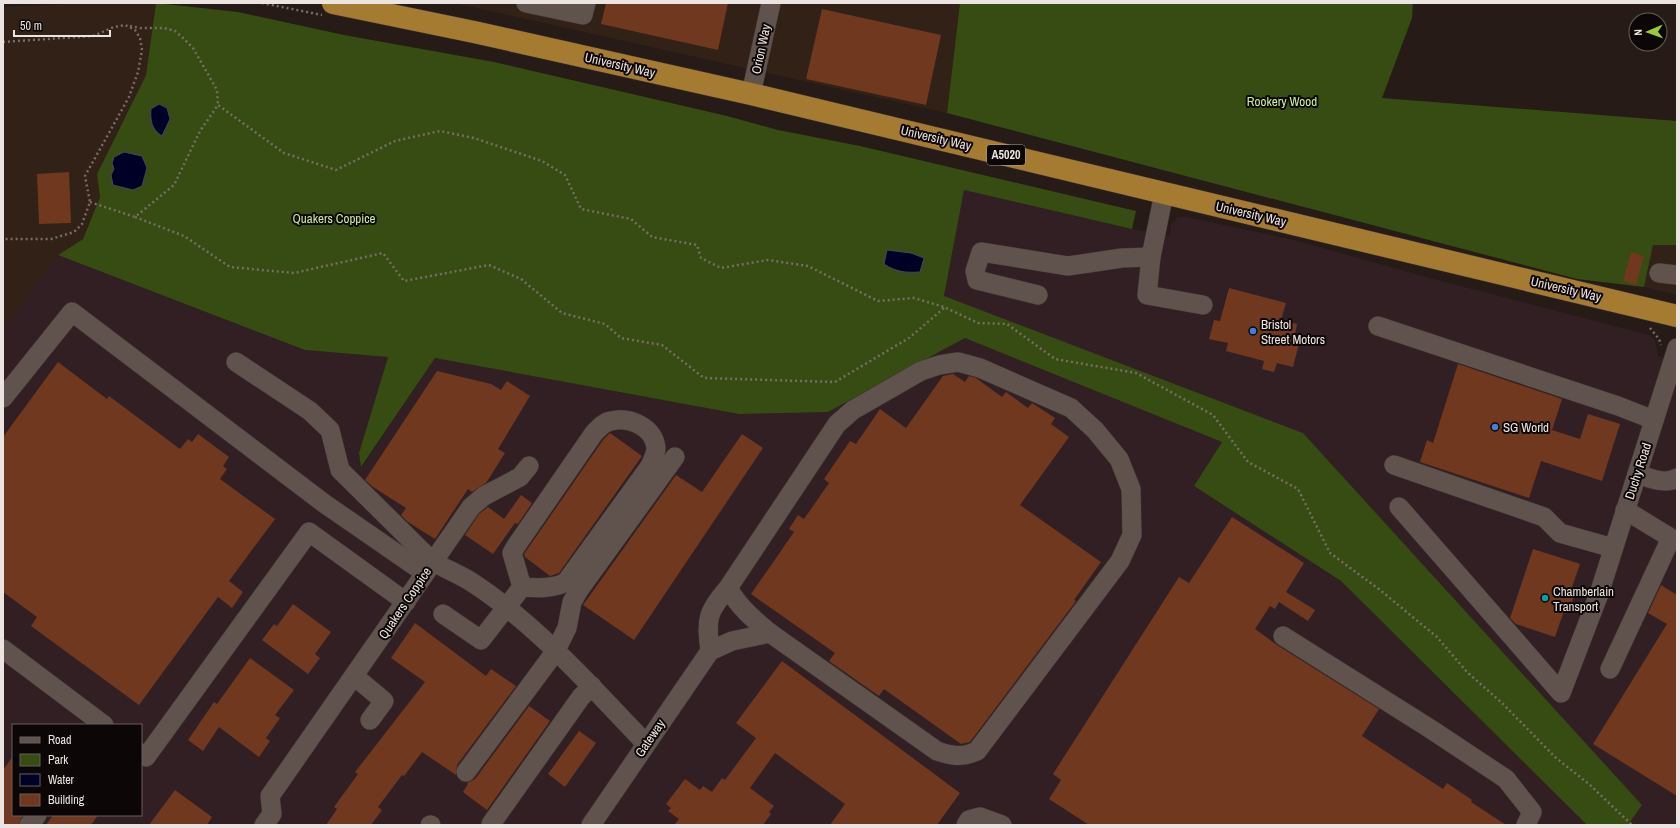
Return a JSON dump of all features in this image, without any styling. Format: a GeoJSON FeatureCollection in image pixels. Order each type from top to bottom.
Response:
{"type":"FeatureCollection","features":[{"type":"Feature","properties":{"kind":"highway","name":"University Way"},"geometry":{"type":"LineString","coordinates":[[343,4],[751,94],[1677,316]]}},
{"type":"Feature","properties":{"kind":"street"},"geometry":{"type":"LineString","coordinates":[[526,3],[583,15],[586,3]]}},
{"type":"Feature","properties":{"kind":"street","name":"Orion Way"},"geometry":{"type":"LineString","coordinates":[[751,94],[771,3]]}},
{"type":"Feature","properties":{"kind":"street"},"geometry":{"type":"LineString","coordinates":[[1164,193],[1151,257],[1147,295],[1203,305]]}},
{"type":"Feature","properties":{"kind":"street"},"geometry":{"type":"LineString","coordinates":[[1038,295],[977,280],[975,271],[981,252],[1068,266],[1122,258],[1151,257]]}},
{"type":"Feature","properties":{"kind":"street"},"geometry":{"type":"LineString","coordinates":[[3,398],[72,312],[325,504],[429,567]]}},
{"type":"Feature","properties":{"kind":"street"},"geometry":{"type":"LineString","coordinates":[[1378,326],[1618,406],[1654,420]]}},
{"type":"Feature","properties":{"kind":"street","name":"Duchy Road"},"geometry":{"type":"LineString","coordinates":[[1399,507],[1560,693],[1599,594],[1677,348]]}},
{"type":"Feature","properties":{"kind":"street"},"geometry":{"type":"LineString","coordinates":[[236,362],[310,411],[330,430],[340,470],[356,487],[378,506],[429,567]]}},
{"type":"Feature","properties":{"kind":"street"},"geometry":{"type":"LineString","coordinates":[[728,588],[736,602],[748,615],[770,633],[937,751],[952,756],[967,756],[977,751],[1120,561],[1132,535],[1131,489],[1119,459],[1095,430],[1071,408],[980,368],[958,362],[921,371],[853,410],[837,424],[728,588],[714,604],[708,619],[707,631],[710,651],[732,641],[770,633]]}},
{"type":"Feature","properties":{"kind":"street"},"geometry":{"type":"LineString","coordinates":[[621,419],[631,421],[644,427],[652,436],[656,449],[650,466],[566,582],[559,586],[540,588],[522,587],[512,553],[594,433],[600,426],[610,421],[621,419]]}},
{"type":"Feature","properties":{"kind":"street"},"geometry":{"type":"LineString","coordinates":[[466,772],[555,652],[567,628],[572,602],[579,590],[675,457]]}},
{"type":"Feature","properties":{"kind":"street"},"geometry":{"type":"LineString","coordinates":[[1394,465],[1544,517],[1560,533],[1613,548]]}},
{"type":"Feature","properties":{"kind":"street"},"geometry":{"type":"LineString","coordinates":[[429,567],[471,507],[484,496],[520,477],[529,466]]}},
{"type":"Feature","properties":{"kind":"street"},"geometry":{"type":"LineString","coordinates":[[1637,474],[1659,481],[1672,481],[1677,478]]}},
{"type":"Feature","properties":{"kind":"street"},"geometry":{"type":"LineString","coordinates":[[1610,669],[1671,538],[1626,510]]}},
{"type":"Feature","properties":{"kind":"street"},"geometry":{"type":"LineString","coordinates":[[142,754],[146,757],[309,532],[406,602]]}},
{"type":"Feature","properties":{"kind":"street","name":"Quakers Coppice"},"geometry":{"type":"LineString","coordinates":[[264,825],[272,814],[270,796],[429,567],[472,583],[506,607],[592,686],[646,744]]}},
{"type":"Feature","properties":{"kind":"street"},"geometry":{"type":"LineString","coordinates":[[443,614],[481,640],[522,587]]}},
{"type":"Feature","properties":{"kind":"street"},"geometry":{"type":"LineString","coordinates":[[1283,636],[1506,779],[1532,812],[1526,825]]}},
{"type":"Feature","properties":{"kind":"street"},"geometry":{"type":"LineString","coordinates":[[3,649],[103,724]]}},
{"type":"Feature","properties":{"kind":"street","name":"Gateway"},"geometry":{"type":"LineString","coordinates":[[591,825],[710,651]]}},
{"type":"Feature","properties":{"kind":"street"},"geometry":{"type":"LineString","coordinates":[[354,676],[384,701],[370,720]]}},
{"type":"Feature","properties":{"kind":"street"},"geometry":{"type":"LineString","coordinates":[[492,825],[491,824],[581,697],[592,686]]}},
{"type":"Feature","properties":{"kind":"street"},"geometry":{"type":"LineString","coordinates":[[28,825],[36,816]]}},
{"type":"Feature","properties":{"kind":"street"},"geometry":{"type":"LineString","coordinates":[[966,825],[969,820],[980,818],[1002,825]]}},
{"type":"Feature","properties":{"kind":"path"},"geometry":{"type":"LineString","coordinates":[[3,239],[51,239],[74,232],[82,224],[90,202],[85,176],[129,97],[138,72],[142,50],[140,38],[135,30],[125,25]]}},
{"type":"Feature","properties":{"kind":"path"},"geometry":{"type":"LineString","coordinates":[[3,42],[93,36],[114,27],[125,25],[140,28],[164,28],[175,31],[193,48],[217,90],[218,105],[200,131],[174,186],[135,216]]}},
{"type":"Feature","properties":{"kind":"path"},"geometry":{"type":"LineString","coordinates":[[218,105],[284,153],[336,170],[395,141],[440,131],[474,138],[542,161],[565,175],[581,209],[631,219],[652,237],[697,246],[701,258],[721,268],[768,260],[808,266],[878,300],[914,298],[944,307],[978,323],[1007,324],[1055,359],[1136,373],[1213,415],[1248,462],[1298,489],[1330,553],[1380,590],[1437,637],[1468,672],[1502,703],[1555,757],[1590,785],[1632,825]]}},
{"type":"Feature","properties":{"kind":"path"},"geometry":{"type":"LineString","coordinates":[[90,202],[135,216],[184,236],[230,267],[294,273],[383,253],[404,282],[489,265],[521,279],[562,313],[605,324],[621,338],[662,345],[704,378],[835,382],[909,338],[944,307]]}},
{"type":"Feature","properties":{"kind":"shaded area"},"geometry":{"type":"Polygon","coordinates":[[[156,3],[146,75],[97,173],[100,197],[83,239],[58,255],[3,328],[3,7],[70,4],[156,3]]]}},
{"type":"Feature","properties":{"kind":"shaded area"},"geometry":{"type":"Polygon","coordinates":[[[454,3],[960,3],[947,113],[454,3]]]}},
{"type":"Feature","properties":{"kind":"shaded area"},"geometry":{"type":"Polygon","coordinates":[[[964,190],[1132,229],[1170,236],[1171,224],[1178,217],[1187,217],[1294,240],[1430,278],[1649,335],[1655,340],[1658,356],[1677,362],[1677,825],[1628,825],[1642,805],[1303,433],[944,297],[964,190]]]}},
{"type":"Feature","properties":{"kind":"shaded area"},"geometry":{"type":"Polygon","coordinates":[[[1653,245],[1677,245],[1677,295],[1644,287],[1653,245]]]}},
{"type":"Feature","properties":{"kind":"shaded area"},"geometry":{"type":"Polygon","coordinates":[[[58,255],[305,350],[388,357],[359,453],[362,467],[435,358],[739,414],[828,412],[965,338],[1222,442],[1194,486],[1341,581],[1587,825],[3,825],[3,328],[58,255]]]}},
{"type":"Feature","properties":{"kind":"green space","name":"Quakers Coppice"},"geometry":{"type":"Polygon","coordinates":[[[156,3],[238,12],[344,35],[494,62],[727,116],[778,130],[860,146],[1136,211],[1132,229],[964,190],[944,296],[1303,433],[1642,805],[1628,825],[1587,825],[1341,581],[1194,486],[1222,442],[965,338],[828,412],[739,414],[435,358],[361,467],[359,453],[388,357],[305,350],[58,255],[83,239],[100,197],[97,174],[146,75],[156,3]]]}},
{"type":"Feature","properties":{"kind":"green space","name":"Rookery Wood"},"geometry":{"type":"Polygon","coordinates":[[[960,3],[1413,3],[1412,18],[1382,98],[1677,121],[1677,245],[1653,245],[1644,287],[1577,279],[947,113],[960,3]]]}},
{"type":"Feature","properties":{"kind":"water"},"geometry":{"type":"Polygon","coordinates":[[[159,104],[167,108],[170,119],[162,136],[152,125],[151,117],[151,109],[159,104]]]}},
{"type":"Feature","properties":{"kind":"water"},"geometry":{"type":"Polygon","coordinates":[[[124,152],[142,156],[147,168],[142,186],[133,190],[113,185],[111,175],[114,169],[112,163],[114,157],[124,152]]]}},
{"type":"Feature","properties":{"kind":"water"},"geometry":{"type":"Polygon","coordinates":[[[887,250],[911,253],[924,258],[920,272],[901,271],[884,264],[887,250]]]}},
{"type":"Feature","properties":{"kind":"building"},"geometry":{"type":"Polygon","coordinates":[[[606,3],[728,3],[718,50],[601,24],[606,3]]]}},
{"type":"Feature","properties":{"kind":"building"},"geometry":{"type":"Polygon","coordinates":[[[822,9],[941,35],[926,105],[806,79],[822,9]]]}},
{"type":"Feature","properties":{"kind":"building"},"geometry":{"type":"Polygon","coordinates":[[[69,172],[71,223],[39,224],[37,174],[69,172]]]}},
{"type":"Feature","properties":{"kind":"building"},"geometry":{"type":"Polygon","coordinates":[[[1631,252],[1644,256],[1636,285],[1623,281],[1631,252]]]}},
{"type":"Feature","properties":{"kind":"building","name":"Bristol Street Motors"},"geometry":{"type":"Polygon","coordinates":[[[1229,288],[1286,303],[1281,320],[1297,324],[1294,339],[1300,340],[1293,367],[1277,363],[1274,372],[1262,369],[1264,361],[1226,351],[1228,343],[1209,339],[1214,320],[1220,321],[1229,288]]]}},
{"type":"Feature","properties":{"kind":"building"},"geometry":{"type":"Polygon","coordinates":[[[58,362],[107,399],[109,396],[180,449],[188,439],[192,442],[198,434],[229,457],[223,466],[227,469],[220,479],[275,519],[229,581],[243,592],[232,608],[218,597],[139,705],[31,626],[37,617],[3,592],[3,437],[58,362]]]}},
{"type":"Feature","properties":{"kind":"building","name":"SG World"},"geometry":{"type":"Polygon","coordinates":[[[1458,364],[1562,399],[1552,430],[1580,439],[1588,414],[1620,424],[1602,481],[1541,461],[1529,498],[1420,462],[1427,440],[1433,443],[1458,364]]]}},
{"type":"Feature","properties":{"kind":"building"},"geometry":{"type":"Polygon","coordinates":[[[437,371],[491,384],[501,390],[507,381],[530,396],[498,449],[505,453],[486,483],[472,492],[468,489],[435,539],[408,522],[401,515],[406,508],[373,487],[365,480],[437,371]]]}},
{"type":"Feature","properties":{"kind":"building"},"geometry":{"type":"Polygon","coordinates":[[[953,374],[965,382],[969,376],[976,378],[1002,397],[1006,392],[1028,408],[1032,403],[1055,418],[1051,424],[1069,437],[1020,505],[1101,562],[1074,600],[1076,601],[970,742],[961,744],[884,689],[879,696],[829,661],[835,653],[751,594],[794,532],[789,529],[798,515],[804,519],[829,483],[824,479],[850,441],[856,444],[880,409],[906,428],[943,376],[953,374]]]}},
{"type":"Feature","properties":{"kind":"building"},"geometry":{"type":"Polygon","coordinates":[[[610,433],[642,456],[559,573],[550,576],[525,557],[524,554],[603,440],[610,433]]]}},
{"type":"Feature","properties":{"kind":"building"},"geometry":{"type":"Polygon","coordinates":[[[742,434],[763,448],[634,640],[583,605],[676,475],[702,492],[742,434]]]}},
{"type":"Feature","properties":{"kind":"building"},"geometry":{"type":"Polygon","coordinates":[[[521,495],[532,503],[518,524],[515,523],[493,554],[465,535],[479,514],[488,507],[504,519],[521,495]]]}},
{"type":"Feature","properties":{"kind":"building"},"geometry":{"type":"Polygon","coordinates":[[[1232,517],[1304,563],[1286,592],[1315,610],[1308,621],[1279,602],[1275,609],[1270,606],[1255,629],[1277,645],[1379,709],[1362,736],[1443,789],[1447,783],[1472,800],[1471,802],[1506,825],[1089,825],[1049,799],[1061,780],[1053,774],[1179,577],[1189,583],[1232,517]]]}},
{"type":"Feature","properties":{"kind":"building","name":"Chamberlain Transport"},"geometry":{"type":"Polygon","coordinates":[[[1533,549],[1580,564],[1571,590],[1575,592],[1571,607],[1566,605],[1555,637],[1516,624],[1510,618],[1533,549]]]}},
{"type":"Feature","properties":{"kind":"building"},"geometry":{"type":"Polygon","coordinates":[[[1661,585],[1677,595],[1677,796],[1593,744],[1667,624],[1648,613],[1661,585]]]}},
{"type":"Feature","properties":{"kind":"building"},"geometry":{"type":"Polygon","coordinates":[[[293,604],[331,632],[315,654],[320,658],[308,674],[262,640],[274,624],[277,626],[293,604]]]}},
{"type":"Feature","properties":{"kind":"building"},"geometry":{"type":"Polygon","coordinates":[[[415,623],[486,676],[491,669],[516,686],[457,765],[456,775],[422,752],[404,776],[402,775],[378,807],[382,810],[371,825],[326,825],[337,809],[334,807],[358,774],[355,772],[425,682],[391,658],[415,623]]]}},
{"type":"Feature","properties":{"kind":"building"},"geometry":{"type":"Polygon","coordinates":[[[250,658],[294,690],[275,715],[280,718],[266,738],[270,741],[259,757],[219,727],[203,751],[188,740],[214,702],[217,704],[250,658]]]}},
{"type":"Feature","properties":{"kind":"building"},"geometry":{"type":"Polygon","coordinates":[[[782,661],[960,793],[937,825],[830,825],[845,804],[775,753],[750,788],[774,806],[769,812],[771,814],[763,825],[674,825],[679,819],[668,811],[671,808],[666,804],[685,779],[700,790],[703,786],[712,792],[722,778],[725,780],[756,738],[736,723],[782,661]]]}},
{"type":"Feature","properties":{"kind":"building"},"geometry":{"type":"Polygon","coordinates":[[[529,706],[550,721],[487,810],[463,792],[468,784],[467,783],[475,779],[529,706]]]}},
{"type":"Feature","properties":{"kind":"building"},"geometry":{"type":"Polygon","coordinates":[[[579,731],[596,743],[565,787],[548,774],[579,731]]]}},
{"type":"Feature","properties":{"kind":"building"},"geometry":{"type":"Polygon","coordinates":[[[12,757],[12,816],[22,816],[18,825],[3,825],[3,770],[12,757]]]}},
{"type":"Feature","properties":{"kind":"building"},"geometry":{"type":"Polygon","coordinates":[[[175,790],[212,817],[207,825],[149,825],[175,790]]]}},
{"type":"Feature","properties":{"kind":"building"},"geometry":{"type":"Polygon","coordinates":[[[52,816],[97,816],[91,825],[46,825],[52,816]]]}},
{"type":"Feature","properties":{"kind":"place","name":"Bristol Street Motors"},"geometry":{"type":"Point","coordinates":[1253,331]}},
{"type":"Feature","properties":{"kind":"place","name":"SG World"},"geometry":{"type":"Point","coordinates":[1495,427]}},
{"type":"Feature","properties":{"kind":"place","name":"Chamberlain Transport"},"geometry":{"type":"Point","coordinates":[1545,598]}}]}
